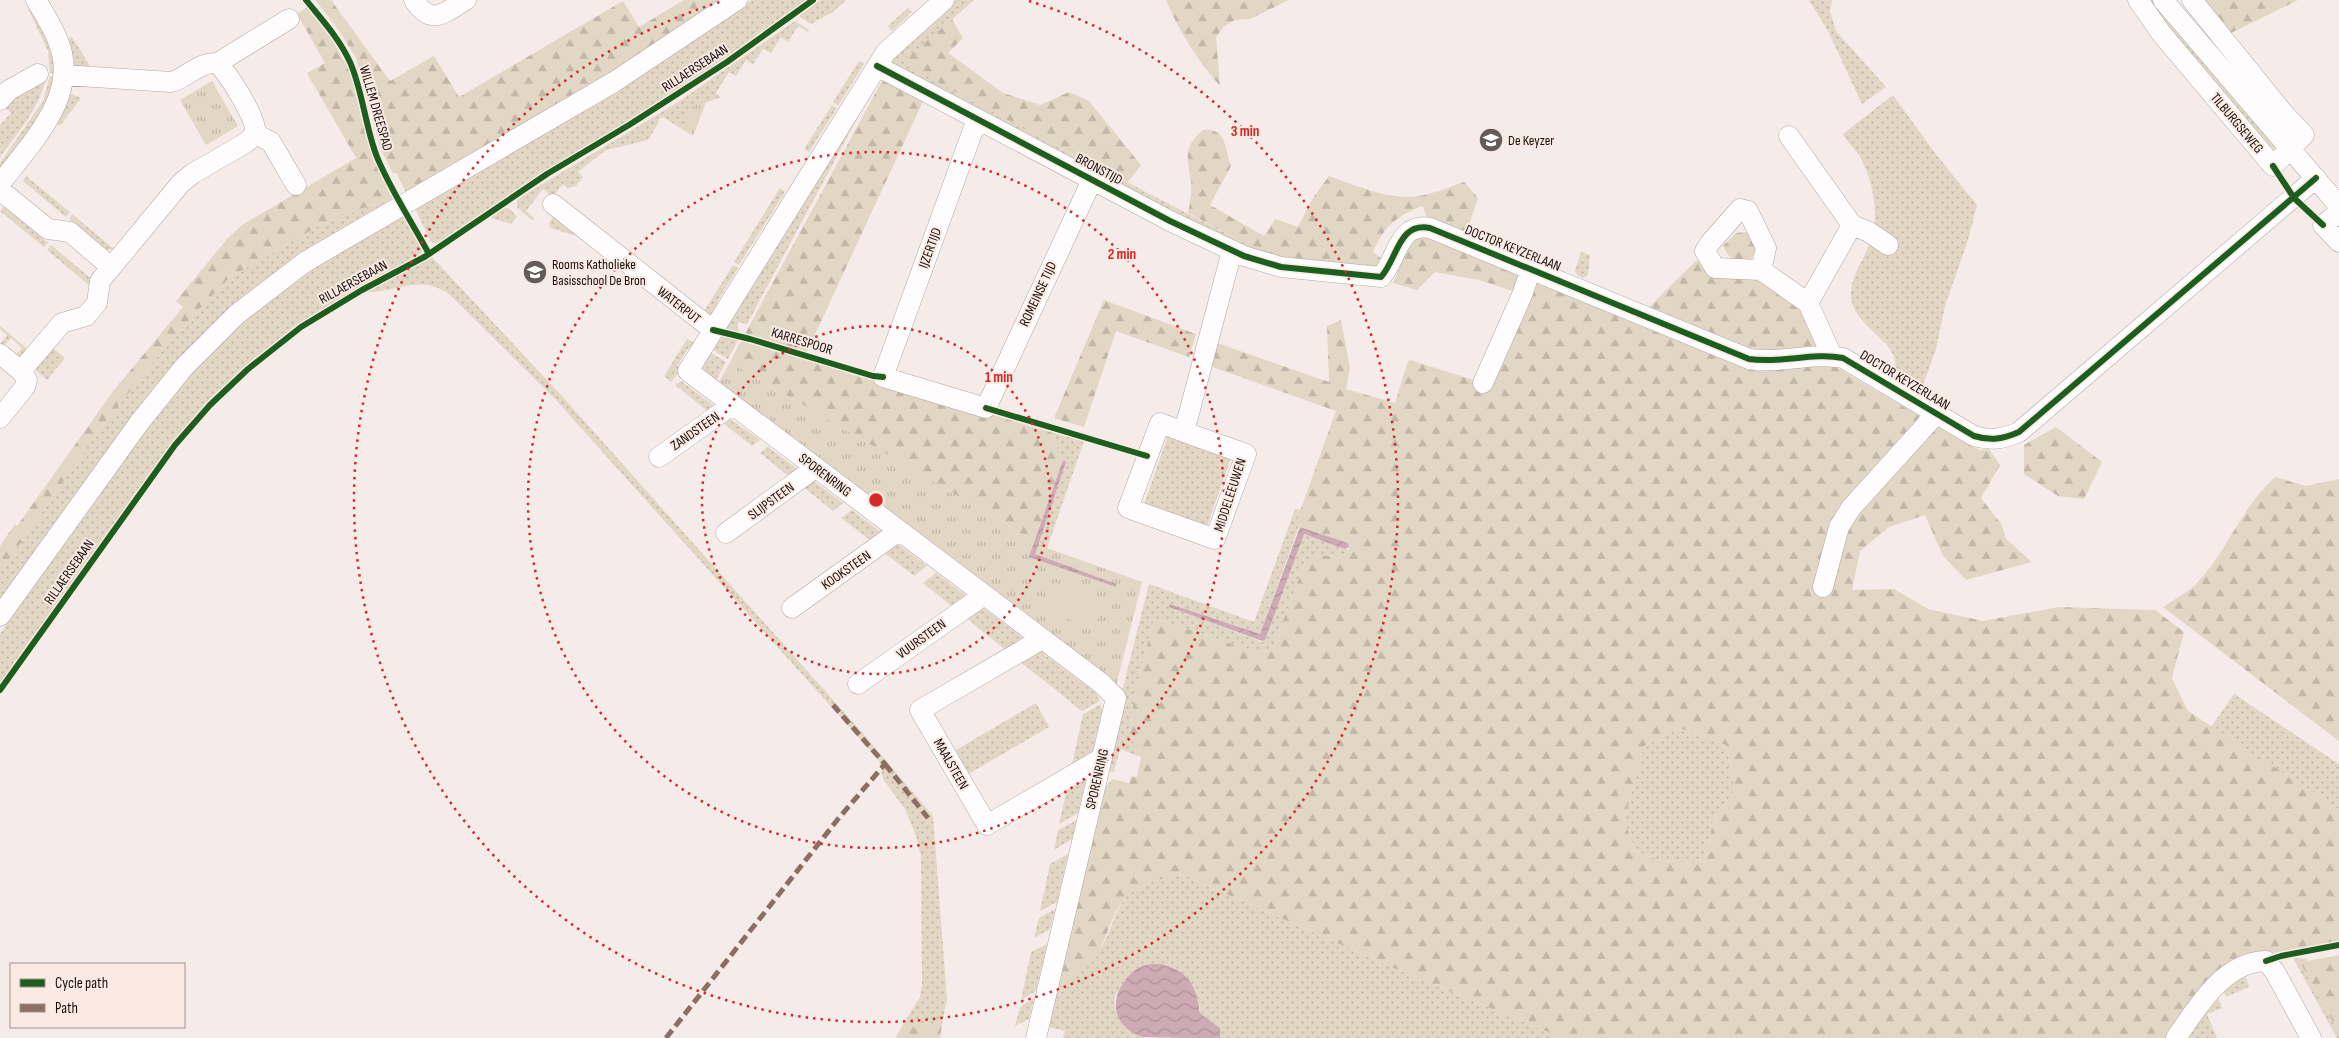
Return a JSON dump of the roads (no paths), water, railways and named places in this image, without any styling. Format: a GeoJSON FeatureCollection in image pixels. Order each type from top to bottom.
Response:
{"type":"FeatureCollection","features":[{"type":"Feature","properties":{"kind":"street"},"geometry":{"type":"LineString","coordinates":[[0,184],[44,125],[60,98],[64,75],[63,58],[59,42],[36,0]]}},
{"type":"Feature","properties":{"kind":"street"},"geometry":{"type":"LineString","coordinates":[[414,0],[422,12],[430,16],[440,15],[466,0]]}},
{"type":"Feature","properties":{"kind":"street"},"geometry":{"type":"LineString","coordinates":[[0,616],[139,423],[184,367],[236,315],[305,262],[599,90],[737,0]]}},
{"type":"Feature","properties":{"kind":"street","name":"SPORENRING"},"geometry":{"type":"LineString","coordinates":[[944,0],[886,52],[688,371],[1101,683],[1116,698],[1036,1038]]}},
{"type":"Feature","properties":{"kind":"street","name":"TILBURGSEWEG"},"geometry":{"type":"LineString","coordinates":[[2138,0],[2162,33],[2272,166],[2290,150]]}},
{"type":"Feature","properties":{"kind":"street","name":"TILBURGSEWEG"},"geometry":{"type":"LineString","coordinates":[[2163,0],[2339,206]]}},
{"type":"Feature","properties":{"kind":"street"},"geometry":{"type":"LineString","coordinates":[[2192,0],[2284,114],[2304,135],[2290,150]]}},
{"type":"Feature","properties":{"kind":"street"},"geometry":{"type":"LineString","coordinates":[[64,75],[171,82],[179,80],[208,64],[216,64],[290,19]]}},
{"type":"Feature","properties":{"kind":"street"},"geometry":{"type":"LineString","coordinates":[[21,371],[62,323],[86,316],[97,303],[100,280],[181,183],[192,174],[247,142],[254,133],[256,129],[252,118],[225,71],[216,64]]}},
{"type":"Feature","properties":{"kind":"street","name":"BRONSTIJD"},"geometry":{"type":"LineString","coordinates":[[877,66],[1092,180],[1232,251],[1262,263],[1301,270],[1317,270]]}},
{"type":"Feature","properties":{"kind":"street"},"geometry":{"type":"LineString","coordinates":[[0,100],[9,90],[38,74]]}},
{"type":"Feature","properties":{"kind":"street","name":"IJZERTIJD"},"geometry":{"type":"LineString","coordinates":[[977,119],[883,377],[986,408]]}},
{"type":"Feature","properties":{"kind":"street"},"geometry":{"type":"LineString","coordinates":[[254,133],[271,142],[296,185]]}},
{"type":"Feature","properties":{"kind":"street"},"geometry":{"type":"LineString","coordinates":[[1790,136],[1852,225],[1870,232],[1888,245]]}},
{"type":"Feature","properties":{"kind":"street","name":"DOCTOR KEYZERLAAN"},"geometry":{"type":"LineString","coordinates":[[1317,270],[1381,277],[1390,267],[1394,252],[1408,231],[1419,226],[1430,228],[1749,359],[1764,361],[1832,356],[1843,358],[1974,436],[1984,439],[2003,439],[2019,432],[2316,178]]}},
{"type":"Feature","properties":{"kind":"street","name":"ROMEINSE TIJD"},"geometry":{"type":"LineString","coordinates":[[986,408],[1092,180]]}},
{"type":"Feature","properties":{"kind":"street"},"geometry":{"type":"LineString","coordinates":[[0,190],[48,229],[70,232],[112,267]]}},
{"type":"Feature","properties":{"kind":"street","name":"WATERPUT"},"geometry":{"type":"LineString","coordinates":[[553,204],[713,330]]}},
{"type":"Feature","properties":{"kind":"street"},"geometry":{"type":"LineString","coordinates":[[2339,212],[2323,226],[2339,242]]}},
{"type":"Feature","properties":{"kind":"street"},"geometry":{"type":"LineString","coordinates":[[1808,302],[1852,225]]}},
{"type":"Feature","properties":{"kind":"street"},"geometry":{"type":"LineString","coordinates":[[1184,432],[1232,251]]}},
{"type":"Feature","properties":{"kind":"street","name":"DOCTOR KEYZERLAAN"},"geometry":{"type":"LineString","coordinates":[[1483,383],[1522,296],[1531,269]]}},
{"type":"Feature","properties":{"kind":"street"},"geometry":{"type":"LineString","coordinates":[[1761,270],[1808,302],[1832,356]]}},
{"type":"Feature","properties":{"kind":"street"},"geometry":{"type":"LineString","coordinates":[[0,354],[21,371],[27,380],[25,387],[0,418]]}},
{"type":"Feature","properties":{"kind":"street","name":"ZANDSTEEN"},"geometry":{"type":"LineString","coordinates":[[659,457],[732,405]]}},
{"type":"Feature","properties":{"kind":"street","name":"DOCTOR KEYZERLAAN"},"geometry":{"type":"LineString","coordinates":[[1823,587],[1839,527],[1851,508],[1936,414]]}},
{"type":"Feature","properties":{"kind":"street","name":"MIDDELEEUWEN"},"geometry":{"type":"LineString","coordinates":[[1160,423],[1184,432],[1246,454],[1216,539],[1128,508],[1160,423]]}},
{"type":"Feature","properties":{"kind":"street","name":"SLIJPSTEEN"},"geometry":{"type":"LineString","coordinates":[[726,533],[815,468]]}},
{"type":"Feature","properties":{"kind":"street","name":"KOOKSTEEN"},"geometry":{"type":"LineString","coordinates":[[792,608],[899,531]]}},
{"type":"Feature","properties":{"kind":"street","name":"VUURSTEEN"},"geometry":{"type":"LineString","coordinates":[[858,684],[984,595]]}},
{"type":"Feature","properties":{"kind":"street","name":"MAALSTEEN"},"geometry":{"type":"LineString","coordinates":[[1042,639],[920,710],[987,825],[1102,758]]}},
{"type":"Feature","properties":{"kind":"street"},"geometry":{"type":"LineString","coordinates":[[2176,1038],[2218,983],[2248,964],[2266,961],[2275,972],[2311,1038]]}},
{"type":"Feature","properties":{"kind":"water"},"geometry":{"type":"Polygon","coordinates":[[[1063,460],[1066,462],[1035,554],[1116,584],[1116,587],[1029,557],[1063,460]]]}},
{"type":"Feature","properties":{"kind":"water"},"geometry":{"type":"Polygon","coordinates":[[[1300,527],[1348,543],[1349,547],[1345,549],[1304,534],[1265,640],[1262,641],[1169,607],[1170,604],[1260,634],[1300,527]]]}},
{"type":"Feature","properties":{"kind":"water"},"geometry":{"type":"Polygon","coordinates":[[[1160,964],[1178,971],[1189,981],[1196,995],[1200,1013],[1220,1028],[1220,1038],[1142,1037],[1133,1033],[1121,1021],[1117,1014],[1116,999],[1124,982],[1138,968],[1160,964]]]}},
{"type":"Feature","properties":{"kind":"place","name":"De Keyzer"},"geometry":{"type":"Point","coordinates":[1491,140]}},
{"type":"Feature","properties":{"kind":"place","name":"Rooms Katholieke Basisschool De Bron"},"geometry":{"type":"Point","coordinates":[535,272]}}]}
